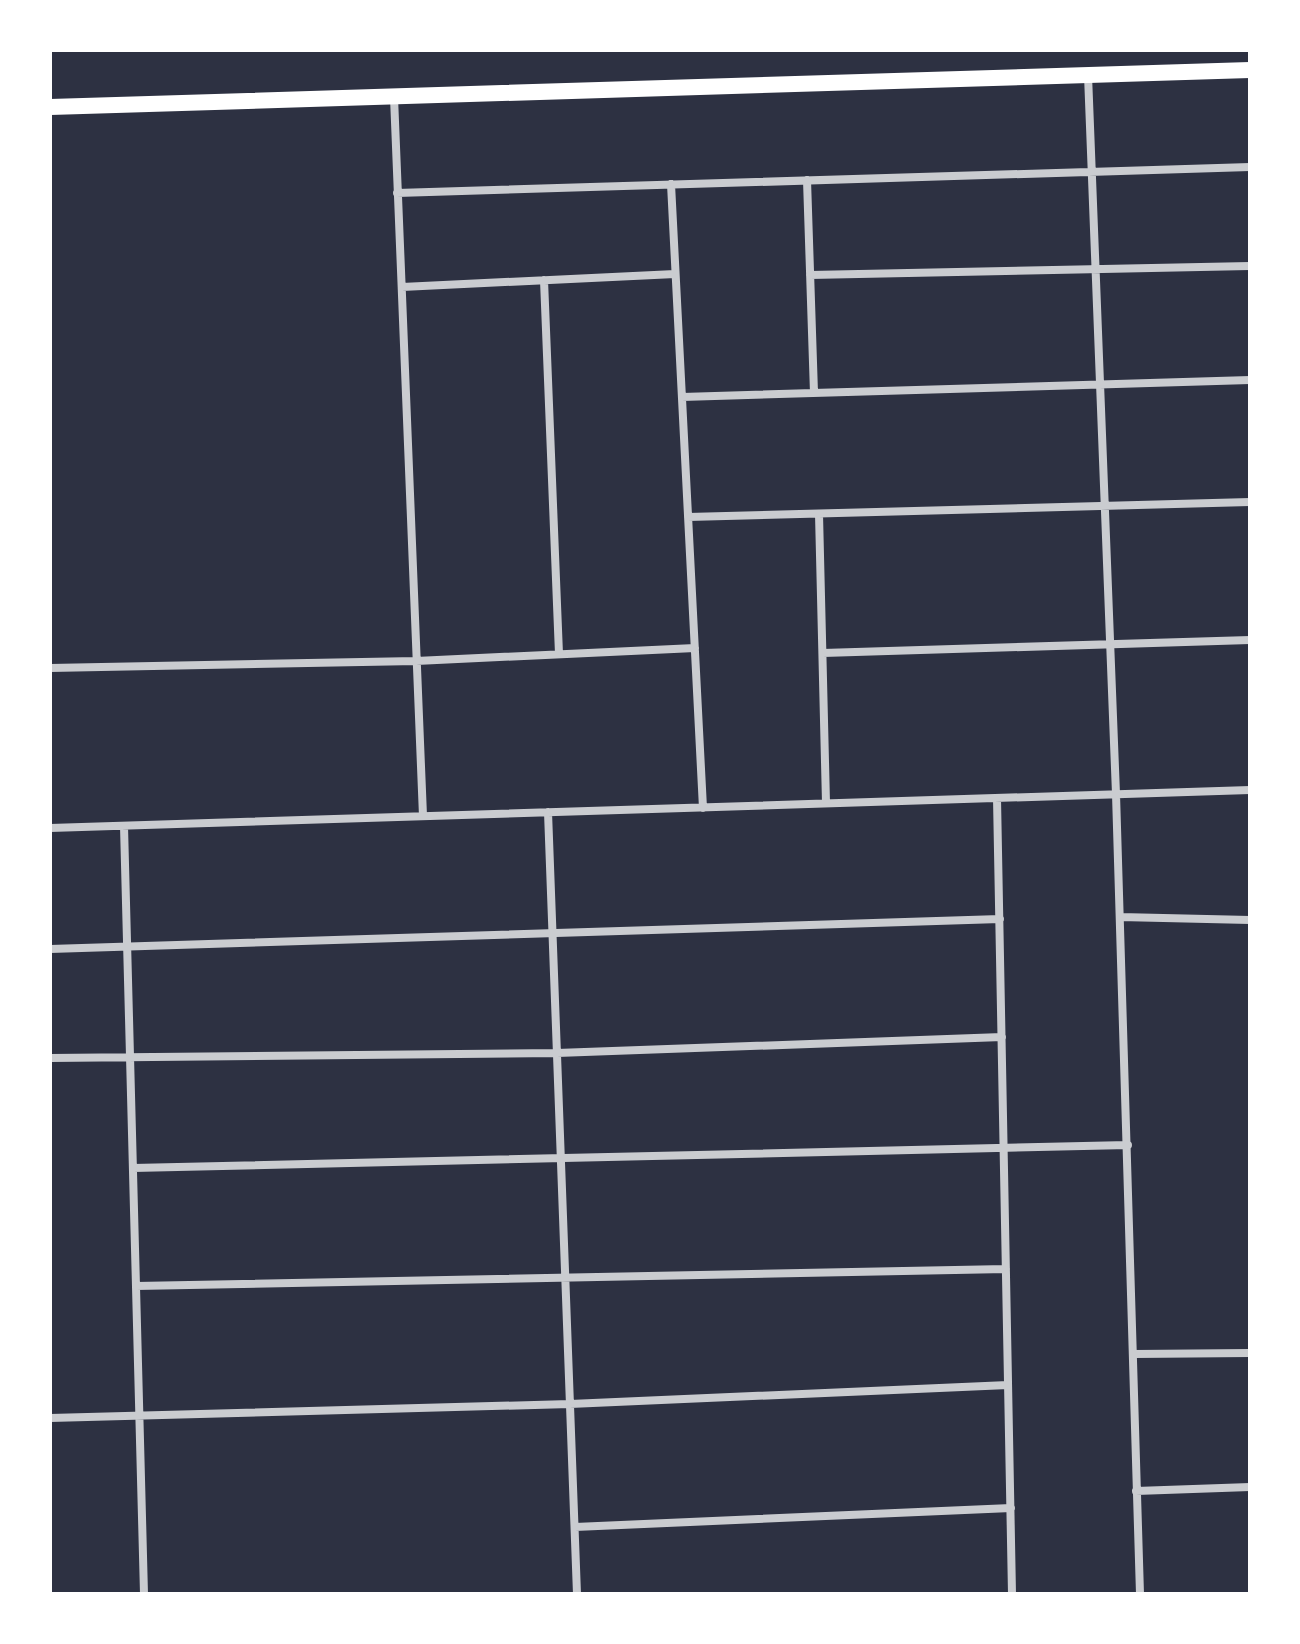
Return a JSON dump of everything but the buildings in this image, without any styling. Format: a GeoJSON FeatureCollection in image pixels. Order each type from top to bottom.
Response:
{"type":"FeatureCollection","features":[{"type":"Feature","properties":{"kind":"main road"},"geometry":{"type":"LineString","coordinates":[[50,107],[1250,70]]}},
{"type":"Feature","properties":{"kind":"street"},"geometry":{"type":"LineString","coordinates":[[1088,74],[1116,794],[1140,1594]]}},
{"type":"Feature","properties":{"kind":"street"},"geometry":{"type":"LineString","coordinates":[[394,96],[423,816]]}},
{"type":"Feature","properties":{"kind":"street"},"geometry":{"type":"LineString","coordinates":[[397,193],[1250,167]]}},
{"type":"Feature","properties":{"kind":"street"},"geometry":{"type":"LineString","coordinates":[[807,180],[814,393]]}},
{"type":"Feature","properties":{"kind":"street"},"geometry":{"type":"LineString","coordinates":[[671,184],[703,808]]}},
{"type":"Feature","properties":{"kind":"street"},"geometry":{"type":"LineString","coordinates":[[810,275],[1250,266]]}},
{"type":"Feature","properties":{"kind":"street"},"geometry":{"type":"LineString","coordinates":[[402,287],[675,274]]}},
{"type":"Feature","properties":{"kind":"street"},"geometry":{"type":"LineString","coordinates":[[544,280],[559,654]]}},
{"type":"Feature","properties":{"kind":"street"},"geometry":{"type":"LineString","coordinates":[[682,397],[1250,380]]}},
{"type":"Feature","properties":{"kind":"street"},"geometry":{"type":"LineString","coordinates":[[688,517],[1250,502]]}},
{"type":"Feature","properties":{"kind":"street"},"geometry":{"type":"LineString","coordinates":[[819,514],[826,803]]}},
{"type":"Feature","properties":{"kind":"street"},"geometry":{"type":"LineString","coordinates":[[823,653],[1250,640]]}},
{"type":"Feature","properties":{"kind":"street"},"geometry":{"type":"LineString","coordinates":[[50,668],[416,661],[695,648]]}},
{"type":"Feature","properties":{"kind":"street"},"geometry":{"type":"LineString","coordinates":[[50,828],[1250,790]]}},
{"type":"Feature","properties":{"kind":"street"},"geometry":{"type":"LineString","coordinates":[[997,798],[1012,1594]]}},
{"type":"Feature","properties":{"kind":"street"},"geometry":{"type":"LineString","coordinates":[[548,812],[577,1594]]}},
{"type":"Feature","properties":{"kind":"street"},"geometry":{"type":"LineString","coordinates":[[124,826],[144,1594]]}},
{"type":"Feature","properties":{"kind":"street"},"geometry":{"type":"LineString","coordinates":[[1120,917],[1250,920]]}},
{"type":"Feature","properties":{"kind":"street"},"geometry":{"type":"LineString","coordinates":[[50,949],[1000,919]]}},
{"type":"Feature","properties":{"kind":"street"},"geometry":{"type":"LineString","coordinates":[[50,1058],[557,1053],[1002,1037]]}},
{"type":"Feature","properties":{"kind":"street"},"geometry":{"type":"LineString","coordinates":[[133,1168],[1128,1145]]}},
{"type":"Feature","properties":{"kind":"street"},"geometry":{"type":"LineString","coordinates":[[136,1286],[1006,1269]]}},
{"type":"Feature","properties":{"kind":"street"},"geometry":{"type":"LineString","coordinates":[[1134,1354],[1250,1353]]}},
{"type":"Feature","properties":{"kind":"street"},"geometry":{"type":"LineString","coordinates":[[50,1418],[570,1404],[1008,1385]]}},
{"type":"Feature","properties":{"kind":"street"},"geometry":{"type":"LineString","coordinates":[[1136,1491],[1250,1487]]}},
{"type":"Feature","properties":{"kind":"street"},"geometry":{"type":"LineString","coordinates":[[575,1527],[1011,1508]]}}]}
